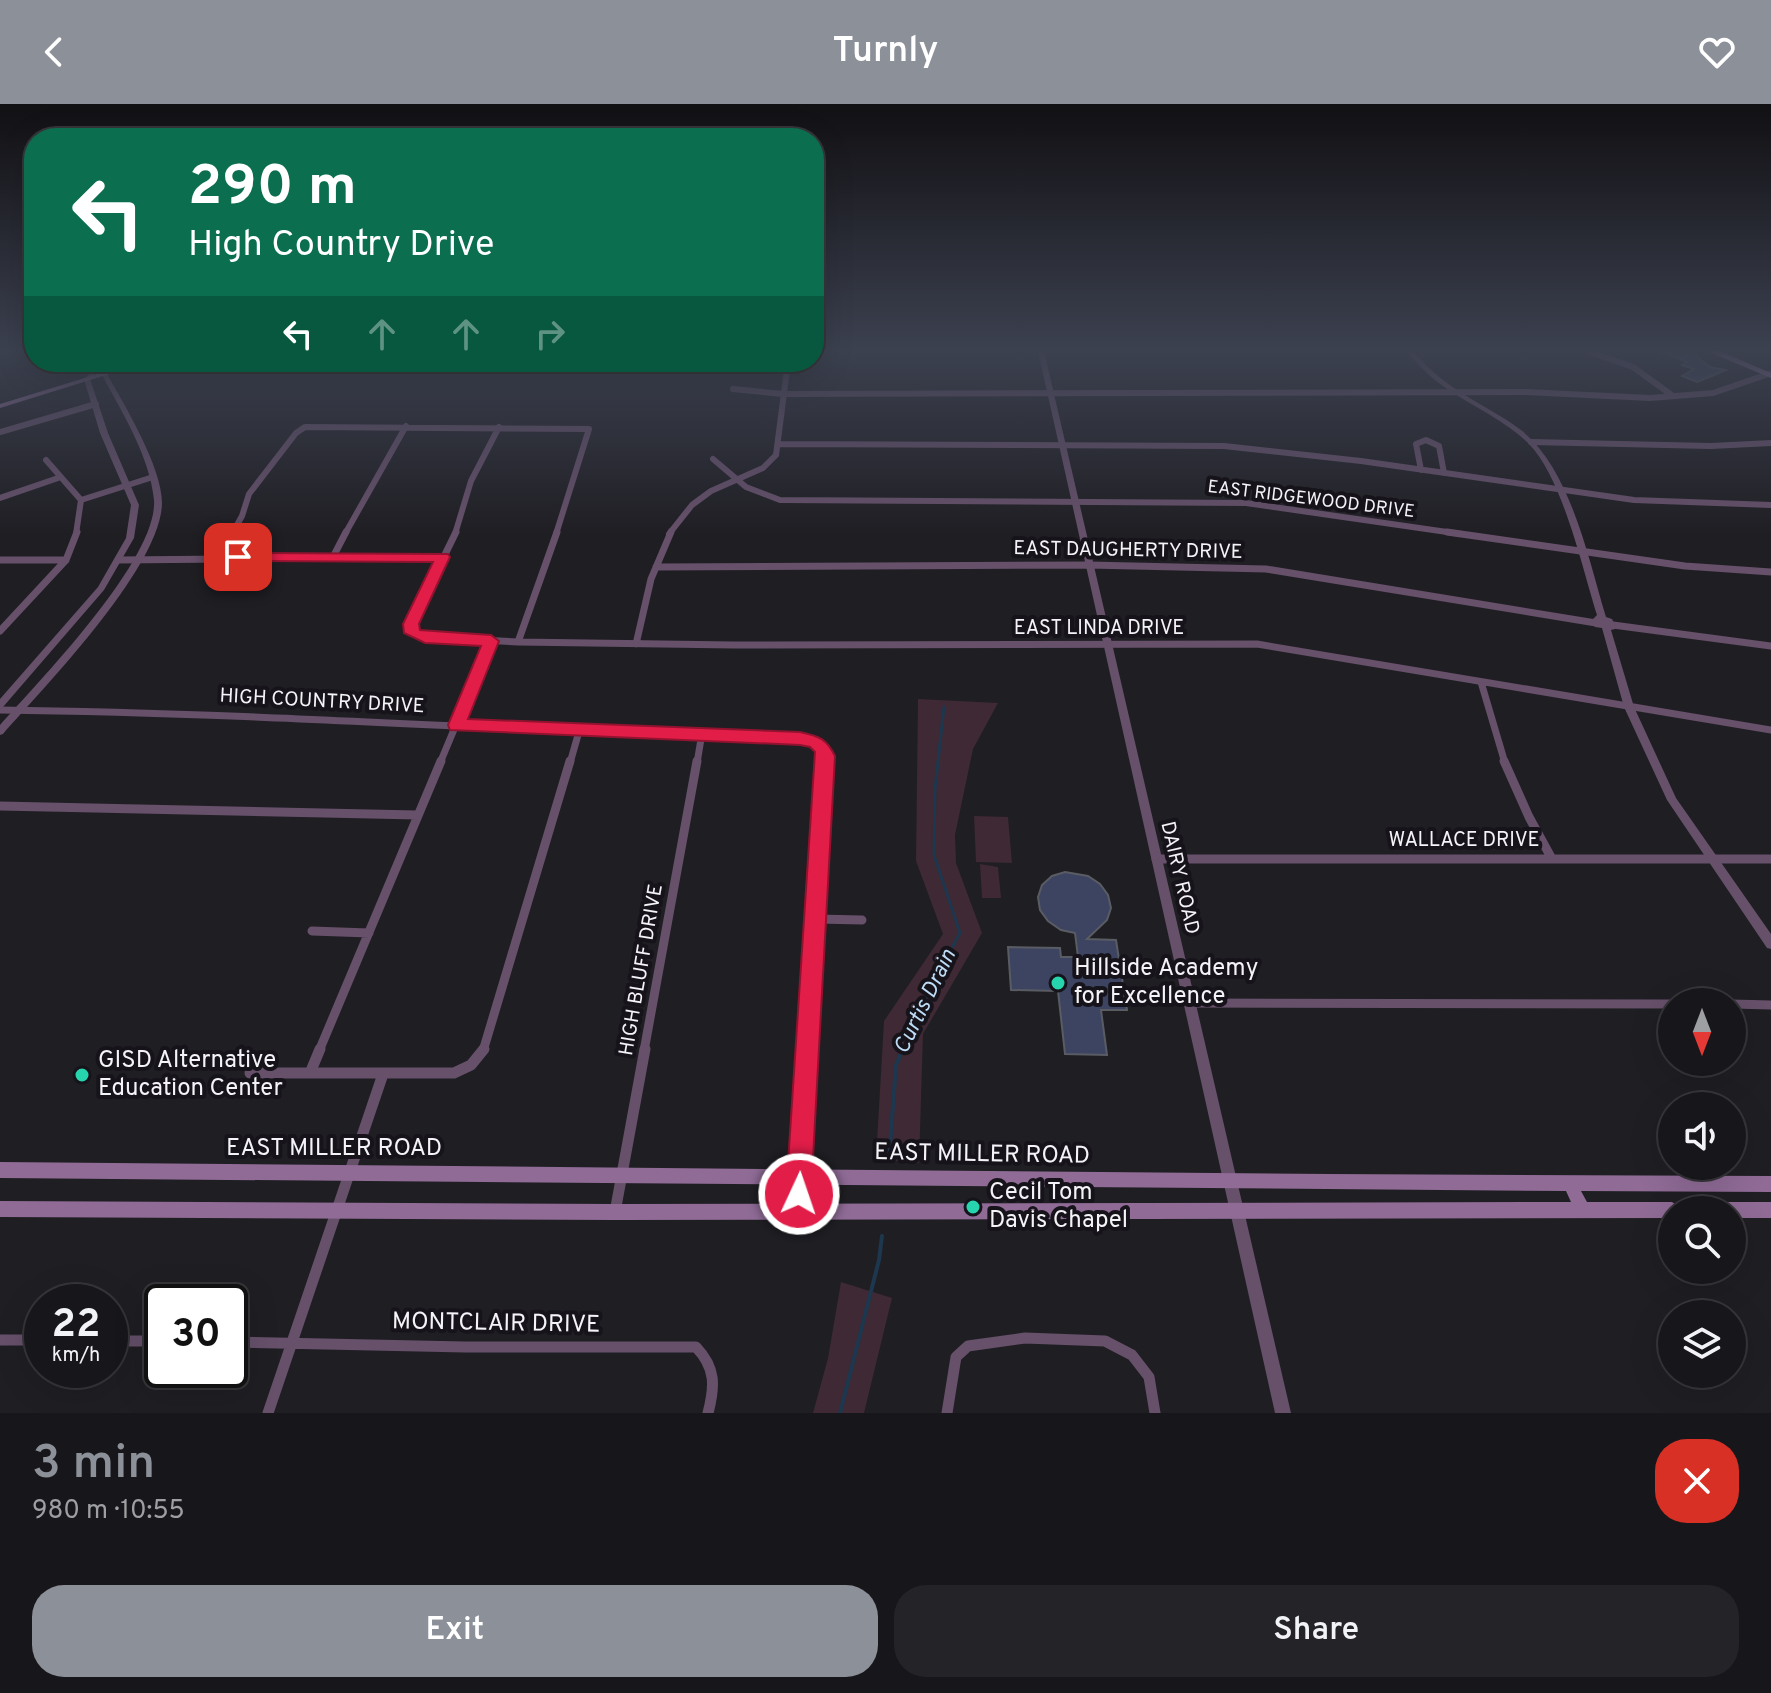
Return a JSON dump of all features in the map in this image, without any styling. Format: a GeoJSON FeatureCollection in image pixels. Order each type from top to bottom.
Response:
{"type":"FeatureCollection","features":[{"type":"Feature","properties":{"kind":"main road","name":"EAST MILLER ROAD"},"geometry":{"type":"LineString","coordinates":[[0,1170],[622,1174],[1230,1183],[1771,1184]]}},
{"type":"Feature","properties":{"kind":"main road"},"geometry":{"type":"LineString","coordinates":[[1570,1183],[1582,1210]]}},
{"type":"Feature","properties":{"kind":"main road"},"geometry":{"type":"LineString","coordinates":[[0,1209],[336,1212],[1658,1210]]}},
{"type":"Feature","properties":{"kind":"main road"},"geometry":{"type":"LineString","coordinates":[[1746,1210],[1771,1210]]}},
{"type":"Feature","properties":{"kind":"street"},"geometry":{"type":"LineString","coordinates":[[0,432],[68,412]]}},
{"type":"Feature","properties":{"kind":"street"},"geometry":{"type":"LineString","coordinates":[[0,707],[101,588],[130,538],[135,505],[99,412]]}},
{"type":"Feature","properties":{"kind":"street"},"geometry":{"type":"LineString","coordinates":[[0,731],[119,591],[142,558],[158,515],[153,477],[124,412]]}},
{"type":"Feature","properties":{"kind":"street"},"geometry":{"type":"LineString","coordinates":[[636,644],[665,537],[682,515],[710,492],[771,462],[778,444],[781,412]]}},
{"type":"Feature","properties":{"kind":"street","name":"DAIRY ROAD"},"geometry":{"type":"LineString","coordinates":[[1054,412],[1283,1413]]}},
{"type":"Feature","properties":{"kind":"street"},"geometry":{"type":"LineString","coordinates":[[1486,412],[1531,442],[1552,468],[1629,707],[1672,800],[1771,944]]}},
{"type":"Feature","properties":{"kind":"street"},"geometry":{"type":"LineString","coordinates":[[333,557],[379,469],[406,426]]}},
{"type":"Feature","properties":{"kind":"street"},"geometry":{"type":"LineString","coordinates":[[218,557],[242,516],[249,494],[296,433],[305,427],[589,429],[538,590],[518,642]]}},
{"type":"Feature","properties":{"kind":"street"},"geometry":{"type":"LineString","coordinates":[[118,560],[442,557],[454,538],[471,481],[499,427]]}},
{"type":"Feature","properties":{"kind":"street"},"geometry":{"type":"LineString","coordinates":[[1421,470],[1416,444],[1426,440],[1439,446],[1444,473]]}},
{"type":"Feature","properties":{"kind":"street"},"geometry":{"type":"LineString","coordinates":[[1531,442],[1584,441],[1705,448],[1771,443]]}},
{"type":"Feature","properties":{"kind":"street"},"geometry":{"type":"LineString","coordinates":[[778,444],[1171,444],[1255,448],[1560,490],[1689,504],[1771,505]]}},
{"type":"Feature","properties":{"kind":"street","name":"EAST RIDGEWOOD DRIVE"},"geometry":{"type":"LineString","coordinates":[[713,459],[737,480],[763,495],[798,501],[1246,503],[1685,566],[1771,572]]}},
{"type":"Feature","properties":{"kind":"street"},"geometry":{"type":"LineString","coordinates":[[0,631],[66,560],[77,531],[81,500],[46,460]]}},
{"type":"Feature","properties":{"kind":"street"},"geometry":{"type":"LineString","coordinates":[[0,498],[61,477]]}},
{"type":"Feature","properties":{"kind":"street"},"geometry":{"type":"LineString","coordinates":[[81,500],[153,477]]}},
{"type":"Feature","properties":{"kind":"street","name":"EAST LINDA DRIVE"},"geometry":{"type":"LineString","coordinates":[[442,557],[411,624],[412,633],[420,637],[636,644],[1257,644],[1771,730]]}},
{"type":"Feature","properties":{"kind":"street"},"geometry":{"type":"LineString","coordinates":[[0,560],[66,560]]}},
{"type":"Feature","properties":{"kind":"street","name":"EAST DAUGHERTY DRIVE"},"geometry":{"type":"LineString","coordinates":[[656,567],[1089,565],[1266,569],[1604,624],[1771,646]]}},
{"type":"Feature","properties":{"kind":"street"},"geometry":{"type":"LineString","coordinates":[[310,1073],[491,641]]}},
{"type":"Feature","properties":{"kind":"street"},"geometry":{"type":"LineString","coordinates":[[1481,682],[1489,721],[1511,782],[1531,825],[1552,859]]}},
{"type":"Feature","properties":{"kind":"street","name":"HIGH COUNTRY DRIVE"},"geometry":{"type":"LineString","coordinates":[[0,707],[702,733],[816,742],[826,756],[816,919]]}},
{"type":"Feature","properties":{"kind":"street"},"geometry":{"type":"LineString","coordinates":[[250,1073],[454,1073],[468,1069],[480,1059],[580,728]]}},
{"type":"Feature","properties":{"kind":"street","name":"HIGH BLUFF DRIVE"},"geometry":{"type":"LineString","coordinates":[[615,1212],[702,733]]}},
{"type":"Feature","properties":{"kind":"street"},"geometry":{"type":"LineString","coordinates":[[0,806],[417,815]]}},
{"type":"Feature","properties":{"kind":"street","name":"WALLACE DRIVE"},"geometry":{"type":"LineString","coordinates":[[1156,859],[1771,859]]}},
{"type":"Feature","properties":{"kind":"street"},"geometry":{"type":"LineString","coordinates":[[798,1212],[816,919],[862,920]]}},
{"type":"Feature","properties":{"kind":"street"},"geometry":{"type":"LineString","coordinates":[[312,931],[369,933]]}},
{"type":"Feature","properties":{"kind":"street"},"geometry":{"type":"LineString","coordinates":[[1189,1003],[1658,1004]]}},
{"type":"Feature","properties":{"kind":"street"},"geometry":{"type":"LineString","coordinates":[[1746,1004],[1771,1005]]}},
{"type":"Feature","properties":{"kind":"street"},"geometry":{"type":"LineString","coordinates":[[268,1413],[383,1074]]}},
{"type":"Feature","properties":{"kind":"street"},"geometry":{"type":"LineString","coordinates":[[947,1413],[956,1357],[968,1346],[1025,1338],[1105,1341],[1132,1355],[1149,1377],[1155,1413]]}},
{"type":"Feature","properties":{"kind":"street"},"geometry":{"type":"LineString","coordinates":[[0,1340],[24,1340]]}},
{"type":"Feature","properties":{"kind":"street","name":"MONTCLAIR DRIVE"},"geometry":{"type":"LineString","coordinates":[[248,1342],[465,1347],[696,1347],[710,1360],[715,1373],[710,1409]]}},
{"type":"Feature","properties":{"kind":"shaded area"},"geometry":{"type":"Polygon","coordinates":[[[918,699],[998,703],[973,749],[955,835],[956,863],[982,933],[923,1034],[919,1163],[876,1159],[884,1021],[943,934],[916,861],[918,699]]]}},
{"type":"Feature","properties":{"kind":"shaded area"},"geometry":{"type":"Polygon","coordinates":[[[974,816],[1008,817],[1012,863],[976,862],[974,816]]]}},
{"type":"Feature","properties":{"kind":"shaded area"},"geometry":{"type":"Polygon","coordinates":[[[980,864],[998,867],[1001,898],[982,898],[980,864]]]}},
{"type":"Feature","properties":{"kind":"shaded area"},"geometry":{"type":"Polygon","coordinates":[[[841,1282],[892,1298],[864,1413],[813,1413],[828,1358],[841,1282]]]}},
{"type":"Feature","properties":{"kind":"building","name":"Hillside Academy for Excellence"},"geometry":{"type":"Polygon","coordinates":[[[1065,872],[1088,876],[1100,884],[1108,895],[1111,908],[1107,920],[1087,939],[1116,940],[1127,1010],[1101,1010],[1107,1055],[1065,1054],[1058,991],[1011,990],[1008,947],[1060,948],[1061,957],[1078,957],[1075,933],[1061,930],[1048,921],[1040,910],[1038,897],[1042,885],[1052,876],[1065,872]]]}},
{"type":"Feature","properties":{"kind":"waterway","name":"Curtis Drain"},"geometry":{"type":"LineString","coordinates":[[902,1051],[928,991],[960,933],[934,855],[935,789],[944,707]]}},
{"type":"Feature","properties":{"kind":"waterway","name":"Curtis Drain"},"geometry":{"type":"LineString","coordinates":[[889,1159],[896,1065],[903,1049]]}},
{"type":"Feature","properties":{"kind":"waterway","name":"Curtis Drain"},"geometry":{"type":"LineString","coordinates":[[840,1413],[879,1260],[882,1236]]}},
{"type":"Feature","properties":{"kind":"place","name":"Hillside Academy for Excellence"},"geometry":{"type":"Point","coordinates":[1058,983]}},
{"type":"Feature","properties":{"kind":"place","name":"GISD Alternative Education Center"},"geometry":{"type":"Point","coordinates":[82,1075]}},
{"type":"Feature","properties":{"kind":"place","name":"Cecil Tom Davis Chapel"},"geometry":{"type":"Point","coordinates":[973,1207]}},
{"type":"Feature","properties":{"kind":"route"},"geometry":{"type":"LineString","coordinates":[[238,557],[442,557],[411,624],[412,633],[425,638],[491,641],[456,725],[800,739],[816,742],[823,749],[826,756],[799,1194]]}}]}
